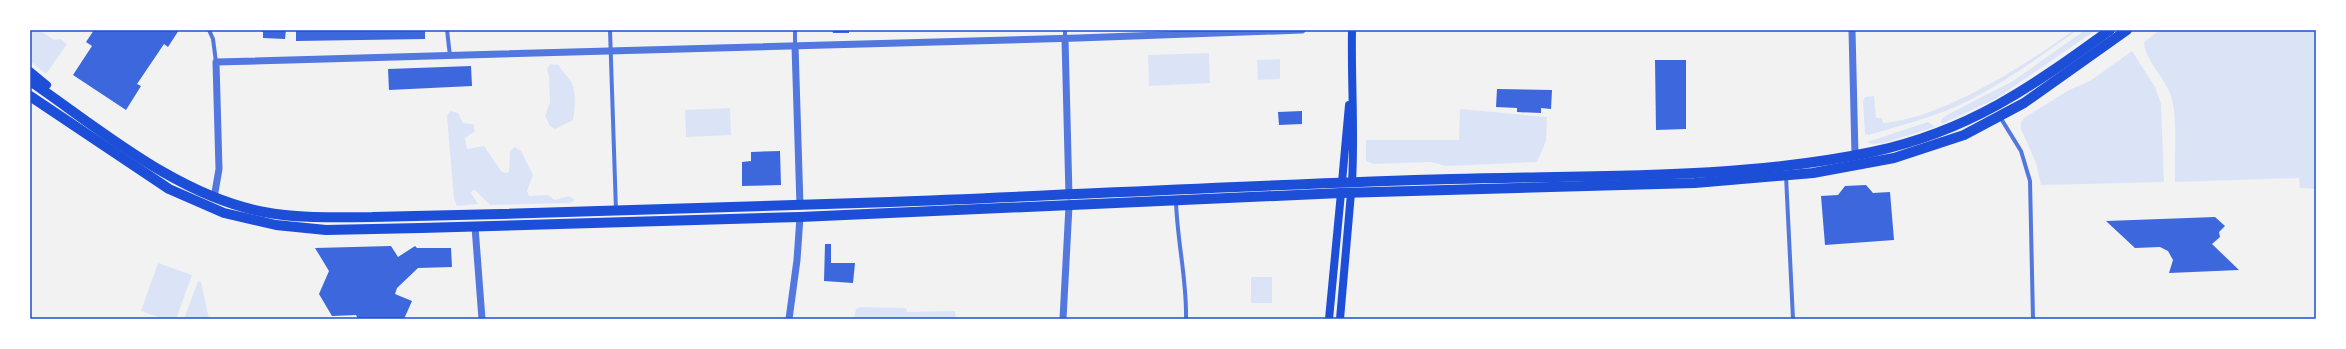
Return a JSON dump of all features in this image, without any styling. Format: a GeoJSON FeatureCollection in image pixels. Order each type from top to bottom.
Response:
{"type":"FeatureCollection","features":[{"type":"Feature","properties":{"kind":"main road"},"geometry":{"type":"LineString","coordinates":[[1340,319],[1346,193],[1354,129],[1351,83],[1352,30]]}},
{"type":"Feature","properties":{"kind":"main road"},"geometry":{"type":"LineString","coordinates":[[30,82],[157,168],[214,198],[252,210],[299,217],[474,215],[800,206],[1069,196],[1347,182],[1694,172],[1812,162],[1891,147],[1941,133],[1995,108],[2043,78],[2110,30]]}},
{"type":"Feature","properties":{"kind":"main road"},"geometry":{"type":"LineString","coordinates":[[30,96],[150,177],[184,196],[210,208],[249,220],[310,229],[475,227],[800,217],[1346,193],[1695,183],[1812,174],[1857,166],[1924,150],[1964,135],[2000,117],[2050,86],[2125,30]]}},
{"type":"Feature","properties":{"kind":"main road"},"geometry":{"type":"LineString","coordinates":[[30,71],[87,121]]}},
{"type":"Feature","properties":{"kind":"main road"},"geometry":{"type":"LineString","coordinates":[[30,76],[47,85],[145,153],[157,168]]}},
{"type":"Feature","properties":{"kind":"main road"},"geometry":{"type":"LineString","coordinates":[[1995,108],[2000,117]]}},
{"type":"Feature","properties":{"kind":"main road"},"geometry":{"type":"LineString","coordinates":[[1855,155],[1857,166]]}},
{"type":"Feature","properties":{"kind":"main road"},"geometry":{"type":"LineString","coordinates":[[1812,162],[1812,174]]}},
{"type":"Feature","properties":{"kind":"main road"},"geometry":{"type":"LineString","coordinates":[[1785,165],[1786,176]]}},
{"type":"Feature","properties":{"kind":"main road"},"geometry":{"type":"LineString","coordinates":[[1694,172],[1695,183]]}},
{"type":"Feature","properties":{"kind":"main road"},"geometry":{"type":"LineString","coordinates":[[1329,319],[1346,193]]}},
{"type":"Feature","properties":{"kind":"main road"},"geometry":{"type":"LineString","coordinates":[[1069,196],[1069,206]]}},
{"type":"Feature","properties":{"kind":"main road"},"geometry":{"type":"LineString","coordinates":[[210,208],[214,198]]}},
{"type":"Feature","properties":{"kind":"main road"},"geometry":{"type":"LineString","coordinates":[[800,206],[800,217]]}},
{"type":"Feature","properties":{"kind":"main road"},"geometry":{"type":"LineString","coordinates":[[474,215],[475,227]]}},
{"type":"Feature","properties":{"kind":"street"},"geometry":{"type":"LineString","coordinates":[[209,30],[213,39]]}},
{"type":"Feature","properties":{"kind":"street"},"geometry":{"type":"LineString","coordinates":[[213,30],[216,62],[219,169],[214,198]]}},
{"type":"Feature","properties":{"kind":"street"},"geometry":{"type":"LineString","coordinates":[[447,30],[450,56]]}},
{"type":"Feature","properties":{"kind":"street"},"geometry":{"type":"LineString","coordinates":[[610,30],[616,211]]}},
{"type":"Feature","properties":{"kind":"street"},"geometry":{"type":"LineString","coordinates":[[795,30],[800,206]]}},
{"type":"Feature","properties":{"kind":"street"},"geometry":{"type":"LineString","coordinates":[[1065,30],[1069,196]]}},
{"type":"Feature","properties":{"kind":"street"},"geometry":{"type":"LineString","coordinates":[[216,62],[1065,39],[1302,30]]}},
{"type":"Feature","properties":{"kind":"street"},"geometry":{"type":"LineString","coordinates":[[1852,30],[1855,155]]}},
{"type":"Feature","properties":{"kind":"street"},"geometry":{"type":"LineString","coordinates":[[2000,117],[2021,151],[2030,180],[2033,319]]}},
{"type":"Feature","properties":{"kind":"street"},"geometry":{"type":"LineString","coordinates":[[1786,176],[1793,319]]}},
{"type":"Feature","properties":{"kind":"street"},"geometry":{"type":"LineString","coordinates":[[1176,201],[1177,228],[1186,281],[1186,319]]}},
{"type":"Feature","properties":{"kind":"street"},"geometry":{"type":"LineString","coordinates":[[1063,319],[1069,206]]}},
{"type":"Feature","properties":{"kind":"street"},"geometry":{"type":"LineString","coordinates":[[789,319],[797,260],[800,217]]}},
{"type":"Feature","properties":{"kind":"street"},"geometry":{"type":"LineString","coordinates":[[475,227],[482,319]]}},
{"type":"Feature","properties":{"kind":"shaded area"},"geometry":{"type":"Polygon","coordinates":[[[30,30],[39,30],[54,40],[60,39],[67,44],[46,74],[30,61],[30,30]]]}},
{"type":"Feature","properties":{"kind":"shaded area"},"geometry":{"type":"Polygon","coordinates":[[[2074,30],[2077,30],[2047,52],[1970,100],[1953,108],[1900,126],[1868,135],[1865,134],[1863,101],[1865,97],[1874,96],[1876,118],[1882,118],[1883,123],[1907,119],[1932,111],[1983,88],[2008,74],[2074,30]]]}},
{"type":"Feature","properties":{"kind":"shaded area"},"geometry":{"type":"Polygon","coordinates":[[[2085,30],[2096,30],[1997,98],[1942,124],[1941,120],[1945,116],[2013,81],[2085,30]]]}},
{"type":"Feature","properties":{"kind":"shaded area"},"geometry":{"type":"Polygon","coordinates":[[[2160,30],[2316,30],[2316,189],[2300,188],[2299,178],[2175,182],[2175,127],[2171,96],[2148,56],[2144,42],[2160,30]]]}},
{"type":"Feature","properties":{"kind":"shaded area"},"geometry":{"type":"Polygon","coordinates":[[[2132,51],[2155,87],[2161,104],[2164,182],[2041,185],[2036,163],[2021,129],[2021,122],[2024,118],[2069,90],[2090,81],[2132,51]]]}},
{"type":"Feature","properties":{"kind":"shaded area"},"geometry":{"type":"Polygon","coordinates":[[[1209,53],[1210,83],[1149,86],[1148,55],[1209,53]]]}},
{"type":"Feature","properties":{"kind":"shaded area"},"geometry":{"type":"Polygon","coordinates":[[[1280,59],[1280,79],[1258,80],[1257,60],[1280,59]]]}},
{"type":"Feature","properties":{"kind":"shaded area"},"geometry":{"type":"Polygon","coordinates":[[[550,64],[559,65],[569,78],[575,94],[573,120],[555,129],[550,126],[545,116],[550,102],[549,76],[547,69],[550,64]]]}},
{"type":"Feature","properties":{"kind":"shaded area"},"geometry":{"type":"Polygon","coordinates":[[[730,108],[731,135],[686,137],[685,110],[730,108]]]}},
{"type":"Feature","properties":{"kind":"shaded area"},"geometry":{"type":"Polygon","coordinates":[[[1460,109],[1547,117],[1546,141],[1537,162],[1446,166],[1431,162],[1374,164],[1366,161],[1366,140],[1459,140],[1460,109]]]}},
{"type":"Feature","properties":{"kind":"shaded area"},"geometry":{"type":"Polygon","coordinates":[[[450,111],[458,113],[463,123],[473,124],[475,131],[465,138],[467,149],[484,146],[501,171],[505,173],[509,172],[510,151],[515,147],[521,151],[533,175],[527,191],[529,196],[548,195],[555,200],[569,196],[575,200],[570,203],[490,205],[476,191],[473,190],[471,193],[478,204],[457,206],[454,199],[447,116],[450,111]]]}},
{"type":"Feature","properties":{"kind":"shaded area"},"geometry":{"type":"Polygon","coordinates":[[[1928,122],[1935,127],[1883,143],[1873,144],[1867,142],[1928,122]]]}},
{"type":"Feature","properties":{"kind":"shaded area"},"geometry":{"type":"Polygon","coordinates":[[[158,263],[192,275],[176,319],[164,319],[141,311],[158,263]]]}},
{"type":"Feature","properties":{"kind":"shaded area"},"geometry":{"type":"Polygon","coordinates":[[[1251,277],[1272,277],[1272,303],[1251,303],[1251,277]]]}},
{"type":"Feature","properties":{"kind":"shaded area"},"geometry":{"type":"Polygon","coordinates":[[[198,281],[201,282],[209,319],[184,319],[198,281]]]}},
{"type":"Feature","properties":{"kind":"shaded area"},"geometry":{"type":"Polygon","coordinates":[[[861,307],[906,308],[907,312],[955,311],[956,319],[854,319],[856,309],[861,307]]]}},
{"type":"Feature","properties":{"kind":"building"},"geometry":{"type":"Polygon","coordinates":[[[94,30],[179,30],[168,47],[164,44],[137,84],[141,86],[126,110],[73,75],[92,46],[86,42],[94,30]]]}},
{"type":"Feature","properties":{"kind":"building"},"geometry":{"type":"Polygon","coordinates":[[[259,30],[286,30],[285,39],[263,38],[263,32],[259,30]]]}},
{"type":"Feature","properties":{"kind":"building"},"geometry":{"type":"Polygon","coordinates":[[[296,30],[425,30],[425,39],[296,41],[296,30]]]}},
{"type":"Feature","properties":{"kind":"building"},"geometry":{"type":"Polygon","coordinates":[[[832,30],[849,30],[849,33],[833,33],[832,30]]]}},
{"type":"Feature","properties":{"kind":"building"},"geometry":{"type":"Polygon","coordinates":[[[1655,60],[1686,60],[1686,129],[1656,130],[1655,60]]]}},
{"type":"Feature","properties":{"kind":"building"},"geometry":{"type":"Polygon","coordinates":[[[471,66],[472,86],[389,90],[388,69],[471,66]]]}},
{"type":"Feature","properties":{"kind":"building"},"geometry":{"type":"Polygon","coordinates":[[[1497,89],[1552,90],[1551,109],[1541,108],[1541,113],[1517,112],[1517,108],[1496,107],[1497,89]]]}},
{"type":"Feature","properties":{"kind":"building"},"geometry":{"type":"Polygon","coordinates":[[[1302,111],[1302,124],[1279,125],[1278,112],[1302,111]]]}},
{"type":"Feature","properties":{"kind":"building"},"geometry":{"type":"Polygon","coordinates":[[[780,151],[781,185],[742,186],[742,162],[751,161],[751,152],[780,151]]]}},
{"type":"Feature","properties":{"kind":"building"},"geometry":{"type":"Polygon","coordinates":[[[1866,185],[1873,193],[1890,192],[1894,240],[1825,245],[1821,196],[1838,195],[1845,186],[1866,185]]]}},
{"type":"Feature","properties":{"kind":"building"},"geometry":{"type":"Polygon","coordinates":[[[2215,217],[2225,226],[2219,232],[2220,237],[2212,244],[2239,270],[2169,273],[2173,260],[2168,251],[2160,247],[2135,248],[2106,221],[2215,217]]]}},
{"type":"Feature","properties":{"kind":"building"},"geometry":{"type":"Polygon","coordinates":[[[825,244],[831,244],[831,263],[855,263],[853,283],[824,281],[825,244]]]}},
{"type":"Feature","properties":{"kind":"building"},"geometry":{"type":"Polygon","coordinates":[[[391,246],[398,257],[415,246],[417,248],[451,248],[452,267],[418,268],[397,288],[395,294],[412,301],[404,319],[358,319],[356,315],[332,316],[319,294],[329,271],[315,248],[391,246]]]}}]}
